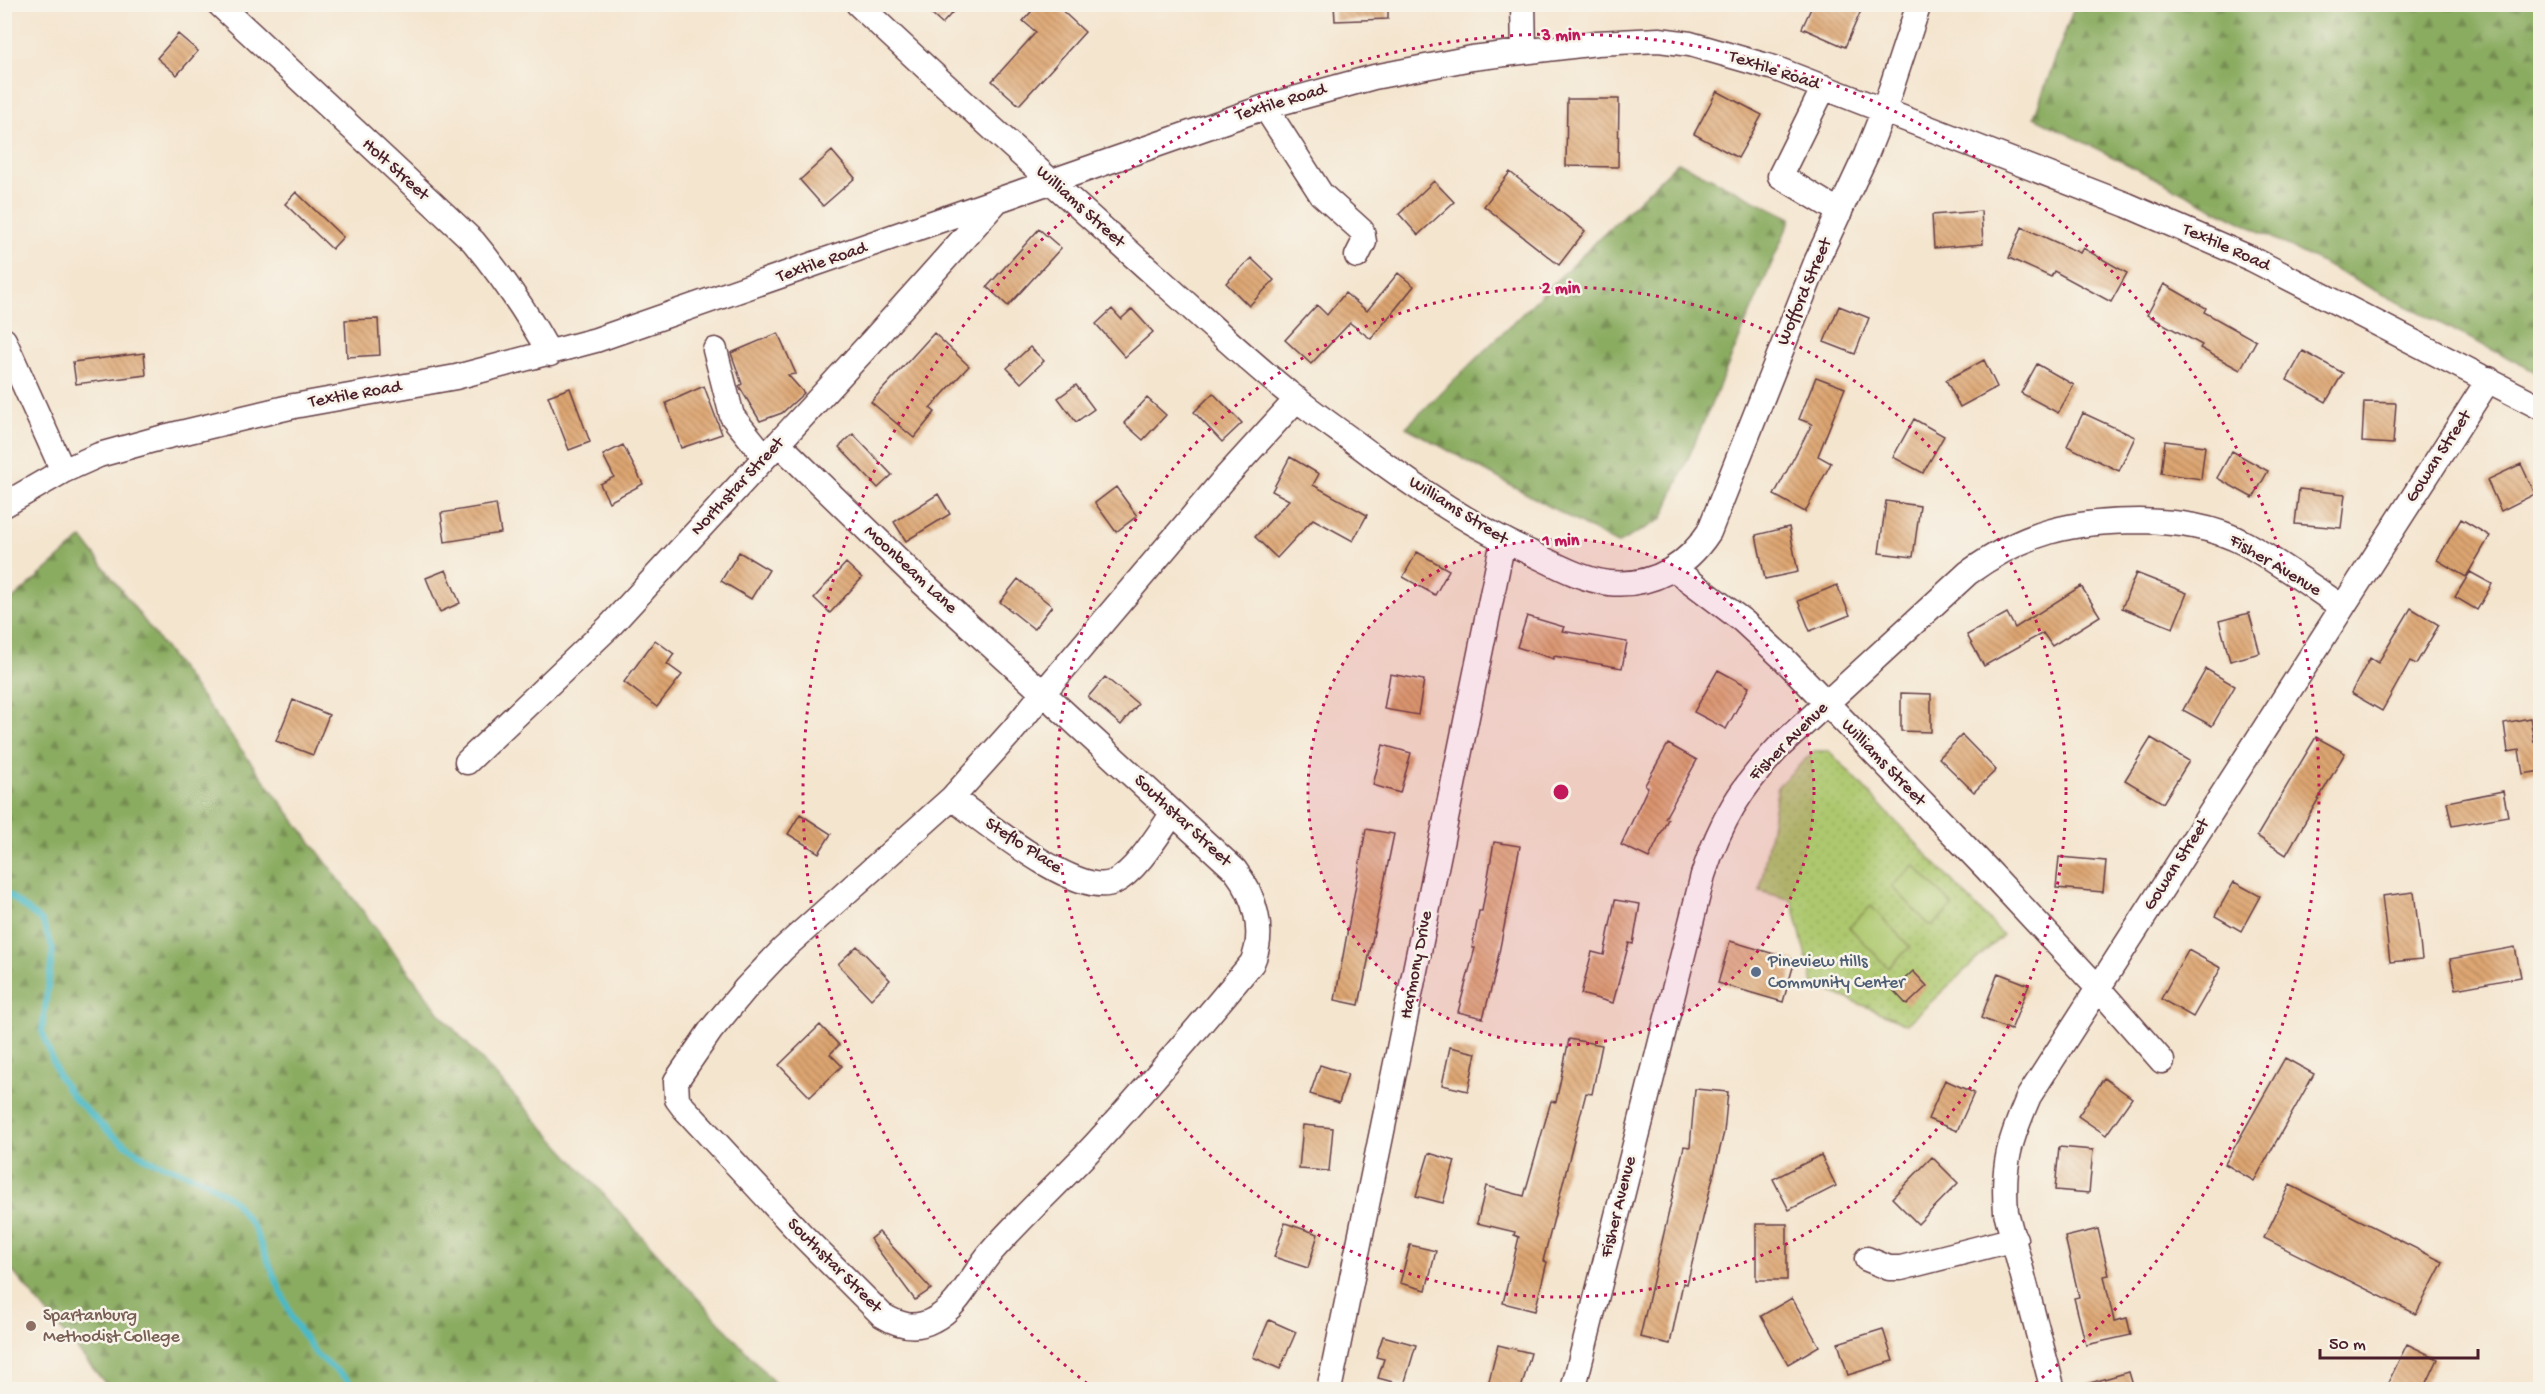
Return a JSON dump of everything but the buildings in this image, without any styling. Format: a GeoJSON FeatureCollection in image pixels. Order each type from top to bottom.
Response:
{"type":"FeatureCollection","features":[{"type":"Feature","properties":{"kind":"street","name":"Williams Street"},"geometry":{"type":"LineString","coordinates":[[858,4],[1229,342],[1297,399],[1420,490],[1503,541],[1565,569],[1607,583],[1629,584],[1651,580],[1674,569],[1743,621],[1827,704],[2098,988],[2162,1061]]}},
{"type":"Feature","properties":{"kind":"street"},"geometry":{"type":"LineString","coordinates":[[1523,4],[1524,51]]}},
{"type":"Feature","properties":{"kind":"street","name":"Wofford Street"},"geometry":{"type":"LineString","coordinates":[[1674,569],[1691,555],[1709,532],[1817,260],[1884,110],[1919,4]]}},
{"type":"Feature","properties":{"kind":"street","name":"Holt Street"},"geometry":{"type":"LineString","coordinates":[[230,8],[473,241],[502,276],[528,314],[550,354]]}},
{"type":"Feature","properties":{"kind":"street","name":"Textile Road"},"geometry":{"type":"LineString","coordinates":[[4,505],[63,471],[99,455],[229,420],[456,377],[550,354],[805,269],[1265,107],[1374,77],[1524,51],[1597,43],[1659,40],[1690,44],[1774,68],[2127,205],[2252,259],[2541,407]]}},
{"type":"Feature","properties":{"kind":"street"},"geometry":{"type":"LineString","coordinates":[[1824,87],[1780,176],[1840,212]]}},
{"type":"Feature","properties":{"kind":"street"},"geometry":{"type":"LineString","coordinates":[[1265,107],[1321,194],[1362,231],[1364,242],[1357,256]]}},
{"type":"Feature","properties":{"kind":"street","name":"Northstar Street"},"geometry":{"type":"LineString","coordinates":[[467,762],[609,627],[998,200]]}},
{"type":"Feature","properties":{"kind":"street"},"geometry":{"type":"LineString","coordinates":[[4,340],[63,471]]}},
{"type":"Feature","properties":{"kind":"street","name":"Moonbeam Lane"},"geometry":{"type":"LineString","coordinates":[[715,350],[732,416],[915,576],[1043,693]]}},
{"type":"Feature","properties":{"kind":"street","name":"Gowan Street"},"geometry":{"type":"LineString","coordinates":[[2053,1389],[2006,1212],[2004,1183],[2007,1154],[2016,1126],[2029,1096],[2489,379]]}},
{"type":"Feature","properties":{"kind":"street","name":"Southstar Street"},"geometry":{"type":"LineString","coordinates":[[1043,693],[1220,854],[1242,878],[1256,910],[1259,934],[1256,954],[1252,963],[1098,1141],[991,1252],[958,1297],[934,1320],[921,1325],[907,1326],[882,1315],[800,1233],[677,1099],[676,1081],[711,1030],[783,949],[952,798],[1225,478],[1297,399]]}},
{"type":"Feature","properties":{"kind":"street","name":"Fisher Avenue"},"geometry":{"type":"LineString","coordinates":[[1574,1389],[1703,875],[1715,839],[1732,805],[1753,775],[1779,747],[1968,573],[2004,549],[2033,536],[2063,527],[2098,521],[2173,522],[2210,529],[2246,544],[2342,607]]}},
{"type":"Feature","properties":{"kind":"street","name":"Harmony Drive"},"geometry":{"type":"LineString","coordinates":[[1329,1389],[1503,541]]}},
{"type":"Feature","properties":{"kind":"street","name":"Steflo Place"},"geometry":{"type":"LineString","coordinates":[[952,798],[1043,863],[1084,883],[1101,886],[1115,882],[1132,868],[1173,813]]}},
{"type":"Feature","properties":{"kind":"street"},"geometry":{"type":"LineString","coordinates":[[1867,1259],[1889,1268],[1900,1268],[2015,1239]]}},
{"type":"Feature","properties":{"kind":"green space"},"geometry":{"type":"Polygon","coordinates":[[[2075,5],[2540,5],[2540,374],[2034,117],[2075,5]]]}},
{"type":"Feature","properties":{"kind":"green space"},"geometry":{"type":"Polygon","coordinates":[[[1678,162],[1791,218],[1662,519],[1617,544],[1406,427],[1678,162]]]}},
{"type":"Feature","properties":{"kind":"green space"},"geometry":{"type":"Polygon","coordinates":[[[82,538],[441,1015],[780,1389],[110,1389],[5,1262],[5,606],[82,538]]]}},
{"type":"Feature","properties":{"kind":"green space"},"geometry":{"type":"Polygon","coordinates":[[[1814,751],[1829,751],[2003,935],[1907,1024],[1813,984],[1792,900],[1760,891],[1778,786],[1814,751]]]}},
{"type":"Feature","properties":{"kind":"green space"},"geometry":{"type":"Polygon","coordinates":[[[1914,865],[1953,906],[1931,927],[1892,886],[1914,865]]]}},
{"type":"Feature","properties":{"kind":"green space"},"geometry":{"type":"Polygon","coordinates":[[[1871,906],[1910,947],[1888,968],[1849,927],[1871,906]]]}},
{"type":"Feature","properties":{"kind":"waterway"},"geometry":{"type":"LineString","coordinates":[[4,891],[42,921],[53,949],[42,1031],[58,1075],[72,1096],[112,1135],[147,1159],[204,1180],[233,1200],[254,1228],[294,1322],[316,1354],[348,1380],[355,1390]]}},
{"type":"Feature","properties":{"kind":"place","name":"Pineview Hills Community Center"},"geometry":{"type":"Point","coordinates":[1756,972]}},
{"type":"Feature","properties":{"kind":"place","name":"Spartanburg Methodist College"},"geometry":{"type":"Point","coordinates":[31,1326]}}]}
